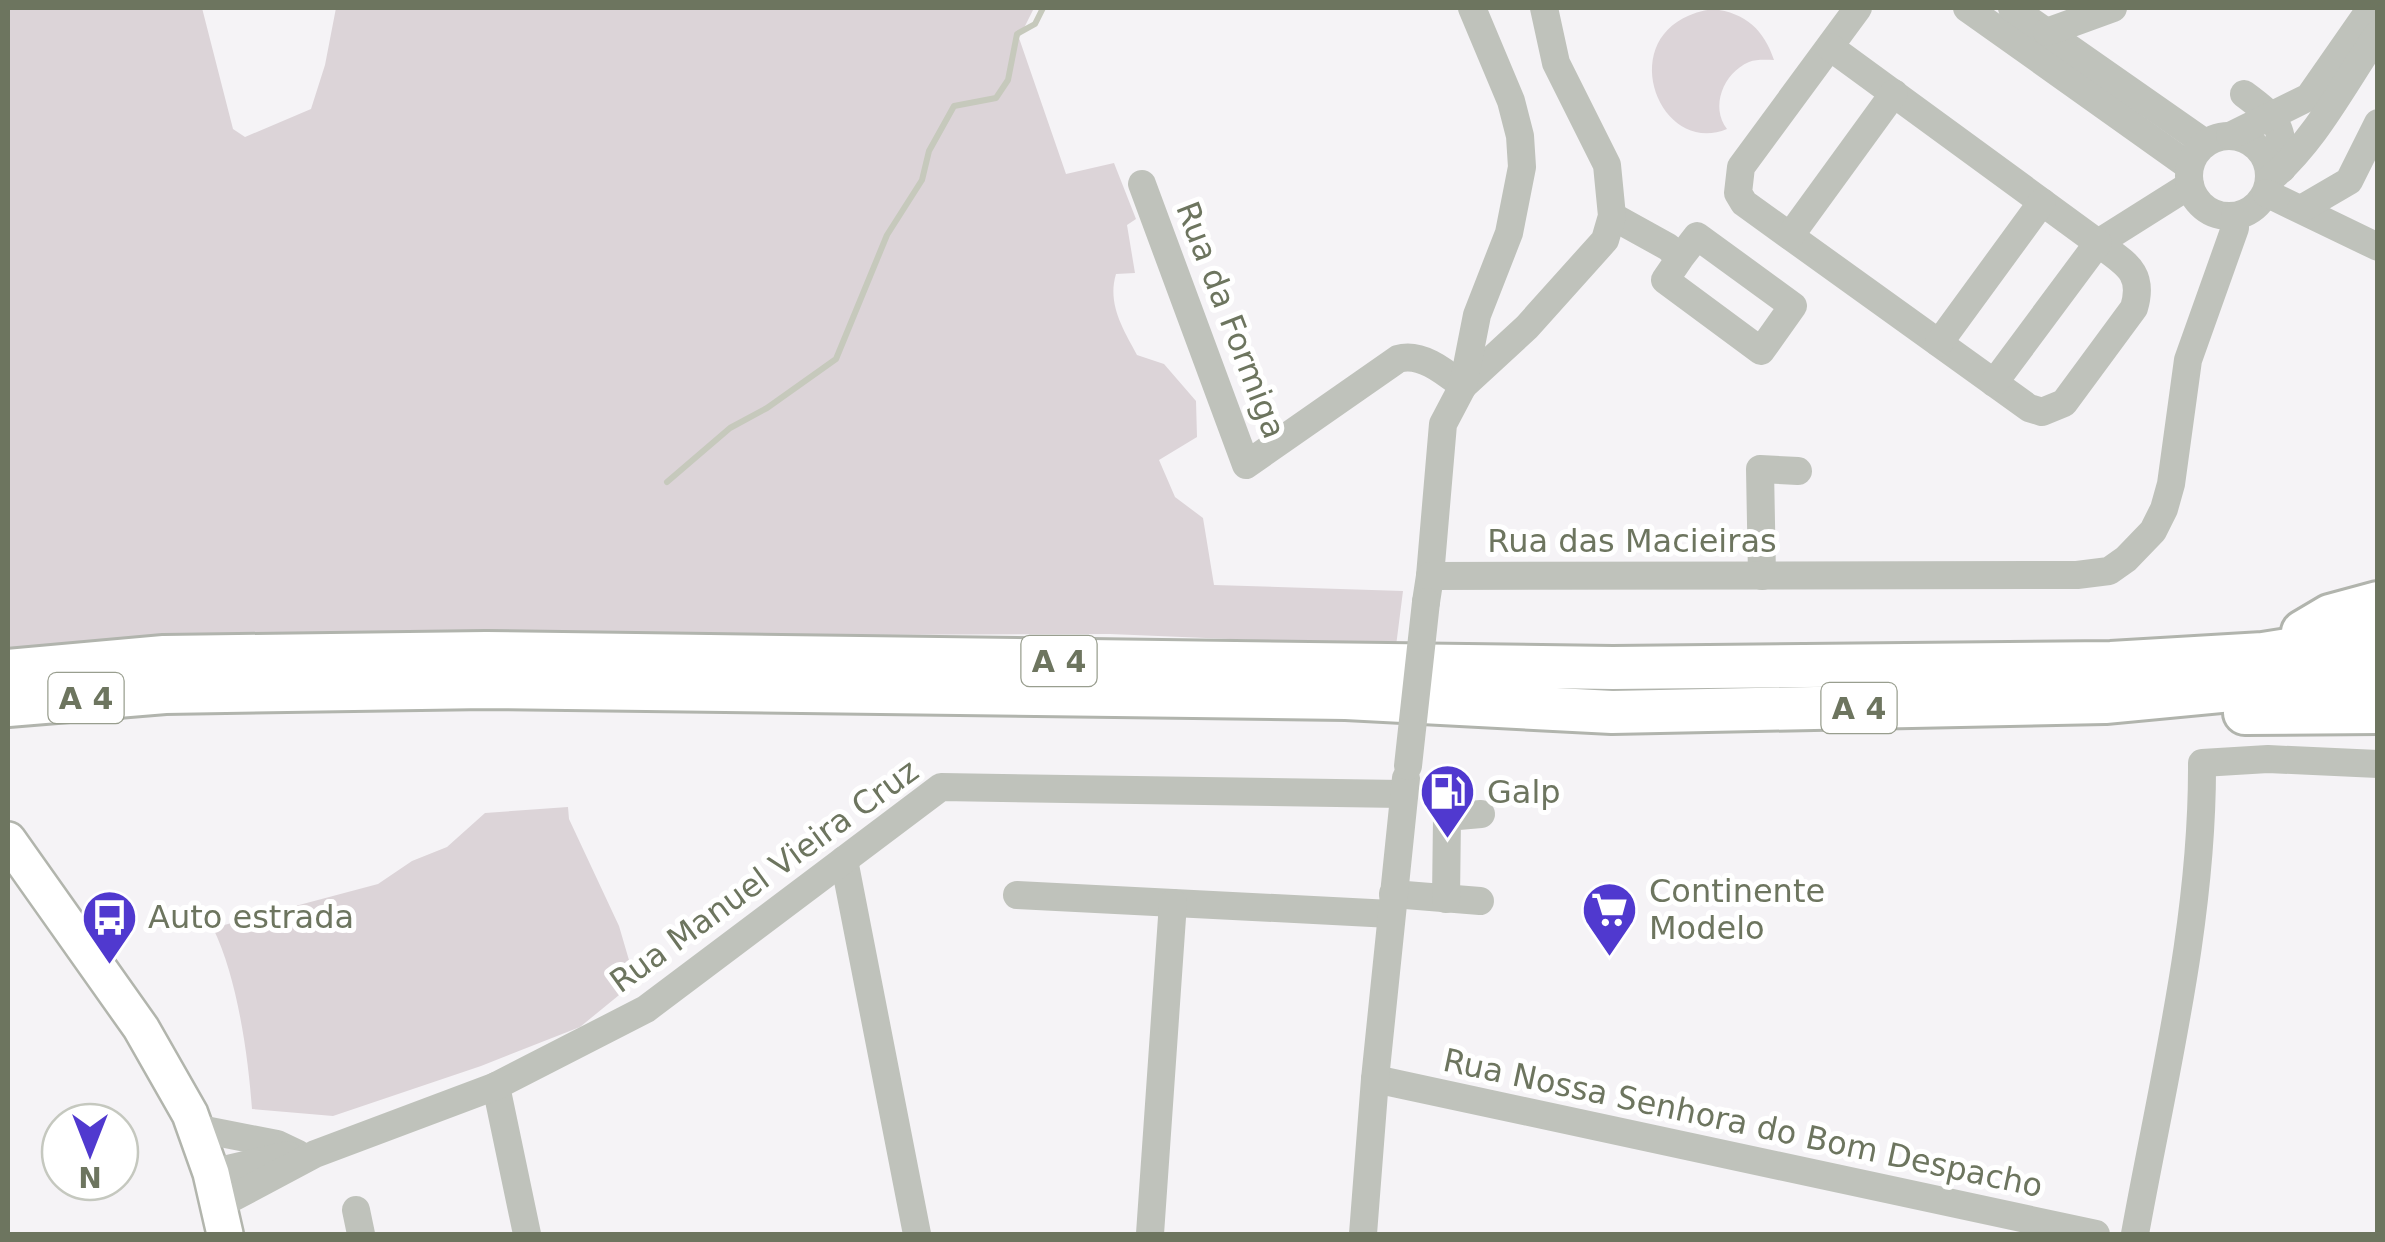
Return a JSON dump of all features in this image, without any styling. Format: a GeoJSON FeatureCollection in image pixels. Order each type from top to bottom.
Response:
{"type":"FeatureCollection","features":[{"type":"Feature","properties":{"kind":"highway"},"geometry":{"type":"LineString","coordinates":[[2263,654],[2330,616],[2378,603]]}},
{"type":"Feature","properties":{"kind":"highway","name":"A 4"},"geometry":{"type":"LineString","coordinates":[[8,672],[164,657],[486,654],[1613,668],[2111,663],[2263,654],[2378,636]]}},
{"type":"Feature","properties":{"kind":"highway","name":"A 4"},"geometry":{"type":"LineString","coordinates":[[8,705],[165,692],[487,687],[1327,698],[1612,712],[2105,702],[2378,676]]}},
{"type":"Feature","properties":{"kind":"highway"},"geometry":{"type":"LineString","coordinates":[[2105,702],[2201,716],[2378,712]]}},
{"type":"Feature","properties":{"kind":"main road"},"geometry":{"type":"LineString","coordinates":[[8,840],[141,1028],[195,1128],[219,1204]]}},
{"type":"Feature","properties":{"kind":"street"},"geometry":{"type":"LineString","coordinates":[[1363,1234],[1402,794],[1444,424],[1463,386],[1478,315],[1509,233],[1522,167],[1520,136],[1511,101],[1472,8]]}},
{"type":"Feature","properties":{"kind":"street"},"geometry":{"type":"LineString","coordinates":[[1463,386],[1527,327],[1605,240],[1612,216],[1608,165],[1556,64],[1544,8]]}},
{"type":"Feature","properties":{"kind":"street"},"geometry":{"type":"LineString","coordinates":[[1830,47],[2129,267],[2137,280],[2134,308],[2064,403],[2054,410],[2029,408],[1744,203],[1738,193],[1742,167],[1858,8]]}},
{"type":"Feature","properties":{"kind":"street"},"geometry":{"type":"LineString","coordinates":[[1967,8],[2204,157],[2254,144],[2272,181],[2300,209],[2378,247]]}},
{"type":"Feature","properties":{"kind":"street"},"geometry":{"type":"LineString","coordinates":[[2012,8],[2204,157]]}},
{"type":"Feature","properties":{"kind":"street"},"geometry":{"type":"LineString","coordinates":[[2047,32],[2113,8]]}},
{"type":"Feature","properties":{"kind":"street"},"geometry":{"type":"LineString","coordinates":[[2309,97],[2371,8]]}},
{"type":"Feature","properties":{"kind":"street"},"geometry":{"type":"LineString","coordinates":[[2204,157],[2199,203],[2209,212],[2235,216],[2248,212],[2335,100],[2378,34]]}},
{"type":"Feature","properties":{"kind":"street"},"geometry":{"type":"LineString","coordinates":[[1994,383],[2098,242],[2204,157],[2272,115],[2344,83]]}},
{"type":"Feature","properties":{"kind":"street"},"geometry":{"type":"LineString","coordinates":[[1790,236],[1894,93]]}},
{"type":"Feature","properties":{"kind":"street"},"geometry":{"type":"LineString","coordinates":[[2244,94],[2272,115],[2283,140],[2272,181]]}},
{"type":"Feature","properties":{"kind":"street"},"geometry":{"type":"LineString","coordinates":[[2300,209],[2349,181],[2378,123]]}},
{"type":"Feature","properties":{"kind":"street","name":"Rua da Formiga"},"geometry":{"type":"LineString","coordinates":[[1142,184],[1246,465],[1398,359],[1409,356],[1426,362],[1463,386]]}},
{"type":"Feature","properties":{"kind":"street"},"geometry":{"type":"LineString","coordinates":[[1938,343],[2042,202]]}},
{"type":"Feature","properties":{"kind":"street"},"geometry":{"type":"LineString","coordinates":[[1612,216],[1668,247],[1680,258]]}},
{"type":"Feature","properties":{"kind":"street","name":"Rua das Macieiras"},"geometry":{"type":"LineString","coordinates":[[1428,589],[1762,576],[2077,575],[2109,571],[2154,532],[2164,509],[2172,484],[2188,360],[2235,228],[2235,216]]}},
{"type":"Feature","properties":{"kind":"street"},"geometry":{"type":"LineString","coordinates":[[1697,236],[1793,306],[1761,351],[1665,280],[1680,258],[1697,236]]}},
{"type":"Feature","properties":{"kind":"street"},"geometry":{"type":"LineString","coordinates":[[1762,576],[1760,469],[1798,470]]}},
{"type":"Feature","properties":{"kind":"street"},"geometry":{"type":"LineString","coordinates":[[2134,1234],[2196,906],[2202,763],[2268,760],[2378,764]]}},
{"type":"Feature","properties":{"kind":"street","name":"Rua Manuel Vieira Cruz"},"geometry":{"type":"LineString","coordinates":[[219,1204],[306,1154],[496,1086],[646,1010],[941,788],[1402,794]]}},
{"type":"Feature","properties":{"kind":"street"},"geometry":{"type":"LineString","coordinates":[[1446,899],[1448,817],[1480,814]]}},
{"type":"Feature","properties":{"kind":"street"},"geometry":{"type":"LineString","coordinates":[[844,860],[917,1234]]}},
{"type":"Feature","properties":{"kind":"street"},"geometry":{"type":"LineString","coordinates":[[1017,896],[1172,903],[1392,904],[1446,899],[1480,902]]}},
{"type":"Feature","properties":{"kind":"street"},"geometry":{"type":"LineString","coordinates":[[1150,1234],[1172,903]]}},
{"type":"Feature","properties":{"kind":"street","name":"Rua Nossa Senhora do Bom Despacho"},"geometry":{"type":"LineString","coordinates":[[1375,1079],[2096,1234]]}},
{"type":"Feature","properties":{"kind":"street"},"geometry":{"type":"LineString","coordinates":[[496,1086],[527,1234]]}},
{"type":"Feature","properties":{"kind":"street"},"geometry":{"type":"LineString","coordinates":[[195,1128],[277,1144],[306,1154]]}},
{"type":"Feature","properties":{"kind":"shaded area"},"geometry":{"type":"Polygon","coordinates":[[[8,8],[202,8],[233,129],[245,137],[311,109],[325,65],[336,8],[1034,8],[1019,38],[1066,174],[1114,163],[1136,219],[1127,225],[1135,273],[1116,274],[1114,285],[1115,306],[1122,326],[1137,355],[1164,364],[1196,401],[1197,437],[1159,460],[1175,497],[1203,518],[1214,585],[1403,591],[1396,646],[1110,634],[249,637],[8,652],[8,8]]]}},
{"type":"Feature","properties":{"kind":"shaded area"},"geometry":{"type":"Polygon","coordinates":[[[1713,9],[1735,14],[1752,25],[1765,40],[1774,60],[1749,62],[1732,74],[1720,101],[1727,129],[1702,133],[1680,125],[1664,108],[1654,86],[1653,61],[1661,38],[1681,20],[1713,9]]]}},
{"type":"Feature","properties":{"kind":"shaded area"},"geometry":{"type":"Polygon","coordinates":[[[568,807],[569,819],[619,926],[631,967],[624,991],[580,1027],[481,1066],[333,1116],[252,1109],[240,1016],[229,969],[213,928],[378,884],[412,861],[447,847],[485,813],[568,807]]]}},
{"type":"Feature","properties":{"kind":"waterway"},"geometry":{"type":"LineString","coordinates":[[667,482],[730,428],[767,408],[836,359],[887,235],[922,180],[929,151],[954,106],[996,98],[1008,80],[1017,34],[1035,24],[1043,8]]}},
{"type":"Feature","properties":{"kind":"place","name":"Galp"},"geometry":{"type":"Point","coordinates":[1448,841]}},
{"type":"Feature","properties":{"kind":"place","name":"Continente Modelo"},"geometry":{"type":"Point","coordinates":[1610,958]}},
{"type":"Feature","properties":{"kind":"place","name":"Auto estrada"},"geometry":{"type":"Point","coordinates":[109,966]}}]}
